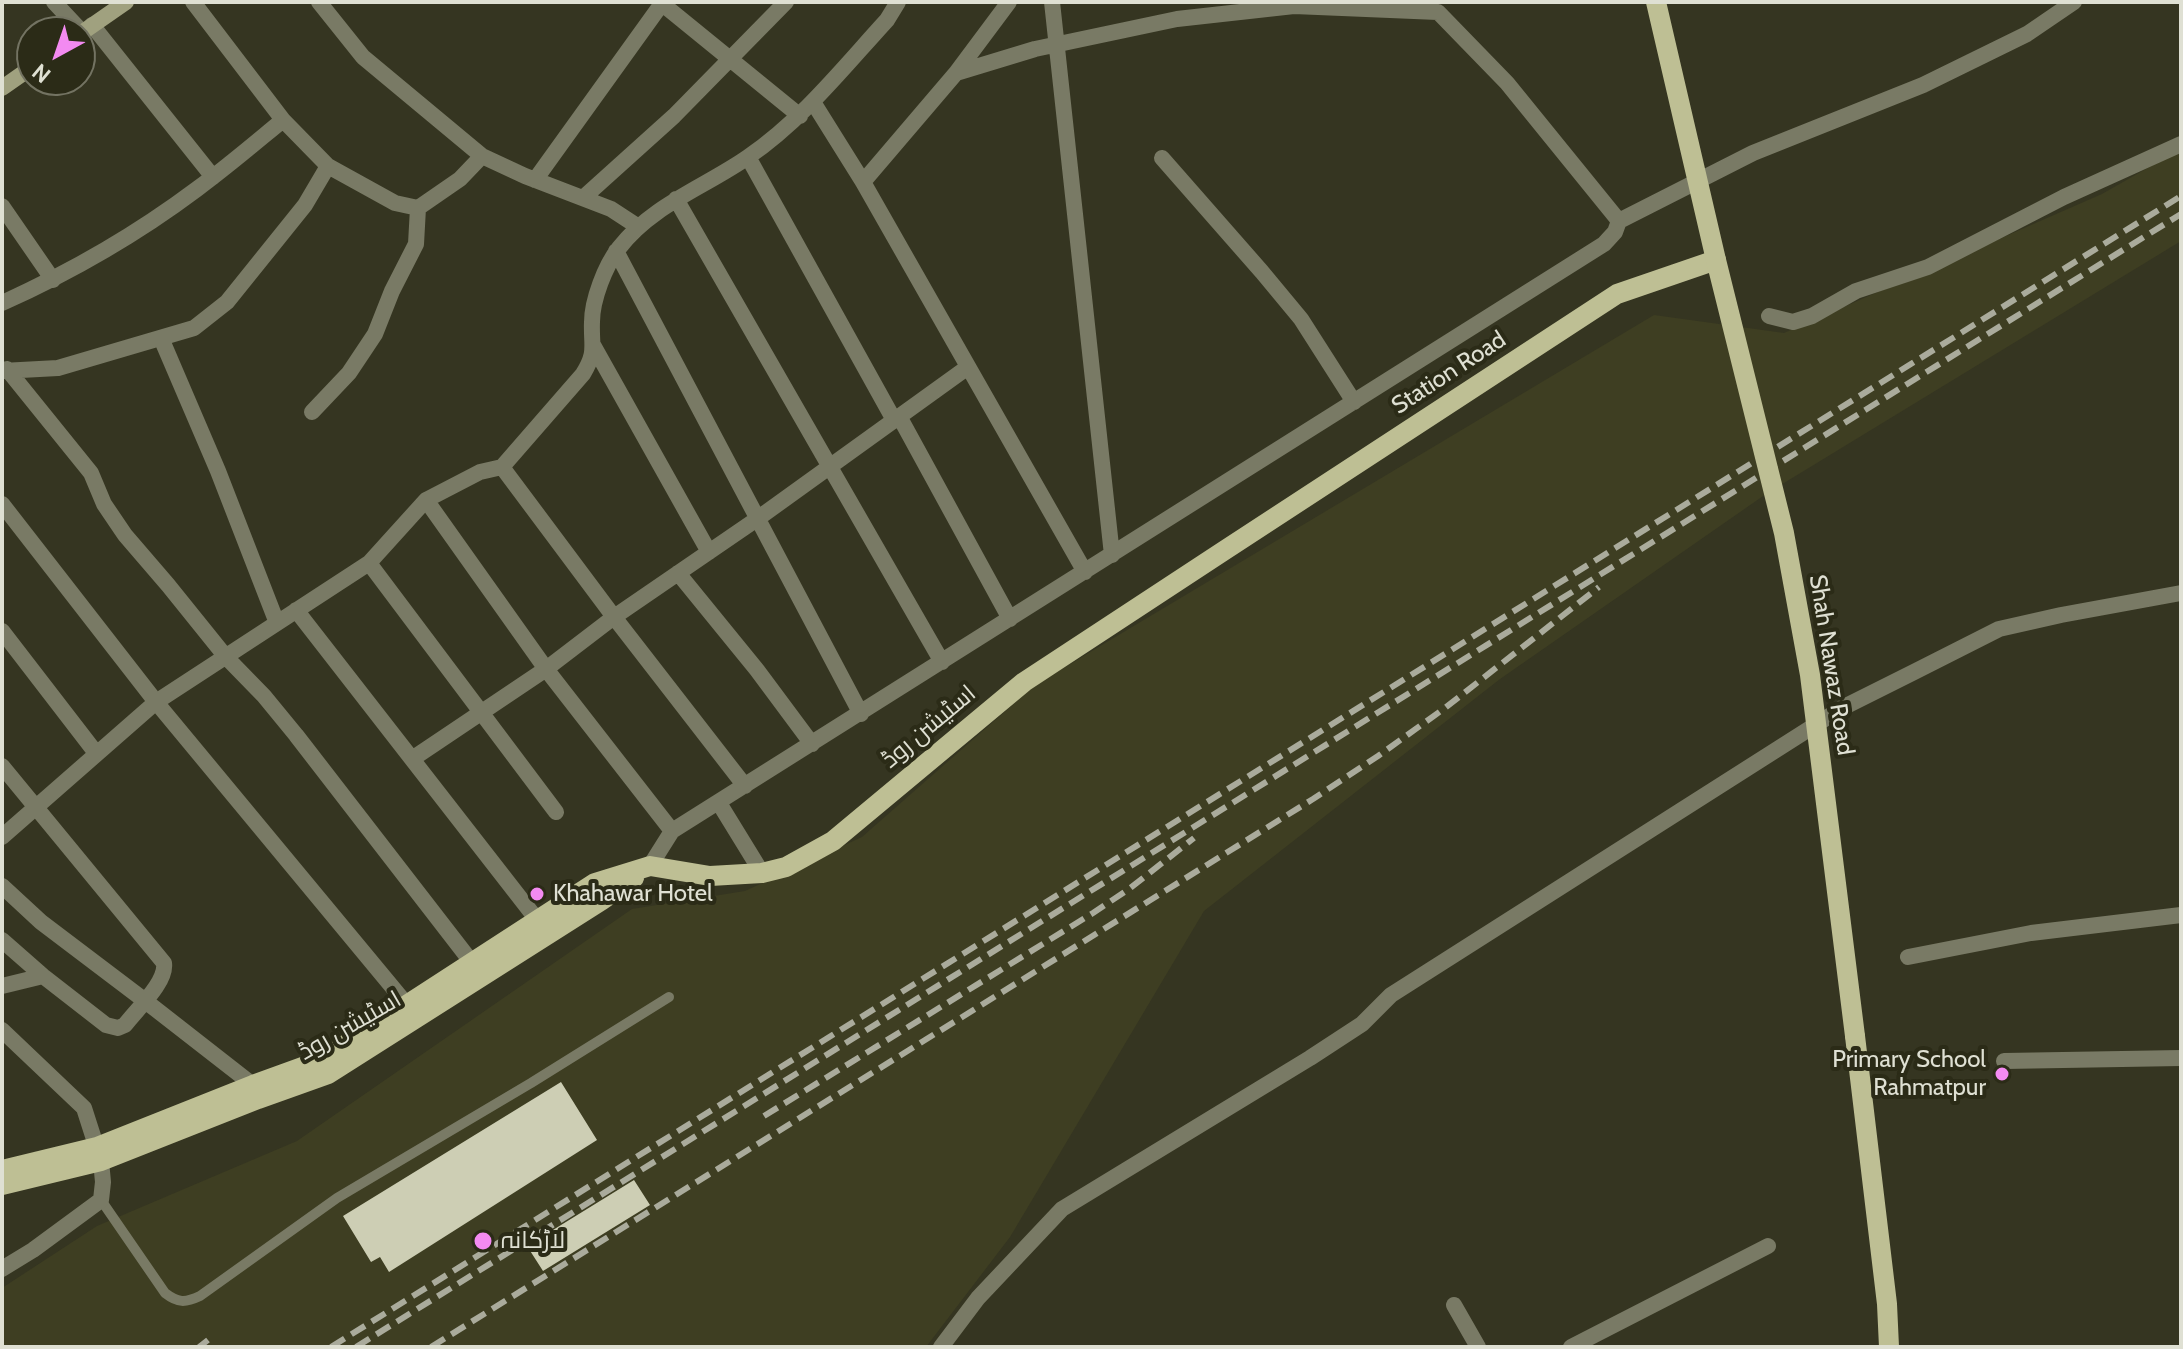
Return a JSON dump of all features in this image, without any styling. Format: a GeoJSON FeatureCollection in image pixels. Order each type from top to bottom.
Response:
{"type":"FeatureCollection","features":[{"type":"Feature","properties":{"kind":"main road","name":"Shah Nawaz Road"},"geometry":{"type":"LineString","coordinates":[[1656,2],[1784,533],[1810,675],[1887,1304],[1889,1347]]}},
{"type":"Feature","properties":{"kind":"main road","name":"Station Road"},"geometry":{"type":"LineString","coordinates":[[1222,552],[1617,294],[1716,260]]}},
{"type":"Feature","properties":{"kind":"main road","name":"اسٹیشن روڈ"},"geometry":{"type":"LineString","coordinates":[[2,1185],[99,1154],[255,1092],[322,1060],[595,883],[650,866],[710,876],[762,873],[786,867],[833,841],[1024,682],[1222,552]]}},
{"type":"Feature","properties":{"kind":"main road","name":"اسٹیشن روڈ"},"geometry":{"type":"LineString","coordinates":[[255,1092],[328,1074],[602,900],[650,866]]}},
{"type":"Feature","properties":{"kind":"main road","name":"اسٹیشن روڈ"},"geometry":{"type":"LineString","coordinates":[[2,1170],[99,1154]]}},
{"type":"Feature","properties":{"kind":"street"},"geometry":{"type":"LineString","coordinates":[[54,2],[70,16]]}},
{"type":"Feature","properties":{"kind":"street"},"geometry":{"type":"LineString","coordinates":[[96,22],[126,2]]}},
{"type":"Feature","properties":{"kind":"street"},"geometry":{"type":"LineString","coordinates":[[193,2],[283,120],[328,166],[395,203],[418,208],[460,179],[482,156]]}},
{"type":"Feature","properties":{"kind":"street"},"geometry":{"type":"LineString","coordinates":[[319,2],[363,57],[482,156],[611,209],[637,226]]}},
{"type":"Feature","properties":{"kind":"street"},"geometry":{"type":"LineString","coordinates":[[535,180],[662,2],[800,116]]}},
{"type":"Feature","properties":{"kind":"street"},"geometry":{"type":"LineString","coordinates":[[583,198],[674,116],[786,2]]}},
{"type":"Feature","properties":{"kind":"street"},"geometry":{"type":"LineString","coordinates":[[878,2],[887,20]]}},
{"type":"Feature","properties":{"kind":"street"},"geometry":{"type":"LineString","coordinates":[[2,837],[156,702],[369,563],[426,500],[480,472],[502,467],[583,374],[592,359],[592,319],[597,291],[616,251],[637,226],[748,157],[800,116],[887,20],[898,2]]}},
{"type":"Feature","properties":{"kind":"street"},"geometry":{"type":"LineString","coordinates":[[863,182],[956,73],[1009,2]]}},
{"type":"Feature","properties":{"kind":"street"},"geometry":{"type":"LineString","coordinates":[[1052,2],[1112,555]]}},
{"type":"Feature","properties":{"kind":"street"},"geometry":{"type":"LineString","coordinates":[[650,866],[672,831],[1604,244],[1615,232],[1619,221],[1753,153],[1923,85],[2027,34],[2074,2]]}},
{"type":"Feature","properties":{"kind":"street"},"geometry":{"type":"LineString","coordinates":[[956,73],[1056,44],[1177,19],[1292,4],[1435,7],[1507,83],[1619,221]]}},
{"type":"Feature","properties":{"kind":"street"},"geometry":{"type":"LineString","coordinates":[[96,43],[213,177]]}},
{"type":"Feature","properties":{"kind":"street"},"geometry":{"type":"LineString","coordinates":[[813,102],[863,182],[1085,572]]}},
{"type":"Feature","properties":{"kind":"street"},"geometry":{"type":"LineString","coordinates":[[2,303],[53,280],[133,233],[213,177],[283,120]]}},
{"type":"Feature","properties":{"kind":"street"},"geometry":{"type":"LineString","coordinates":[[1769,316],[1793,322],[1812,316],[1856,291],[1928,267],[2064,197],[2181,144]]}},
{"type":"Feature","properties":{"kind":"street"},"geometry":{"type":"LineString","coordinates":[[748,157],[1010,619]]}},
{"type":"Feature","properties":{"kind":"street"},"geometry":{"type":"LineString","coordinates":[[1162,158],[1301,319],[1354,402]]}},
{"type":"Feature","properties":{"kind":"street"},"geometry":{"type":"LineString","coordinates":[[4,370],[58,368],[194,328],[227,302],[305,205],[328,166]]}},
{"type":"Feature","properties":{"kind":"street"},"geometry":{"type":"LineString","coordinates":[[676,199],[942,662]]}},
{"type":"Feature","properties":{"kind":"street"},"geometry":{"type":"LineString","coordinates":[[2,206],[53,280]]}},
{"type":"Feature","properties":{"kind":"street"},"geometry":{"type":"LineString","coordinates":[[312,412],[349,373],[375,334],[416,244],[418,208]]}},
{"type":"Feature","properties":{"kind":"street"},"geometry":{"type":"LineString","coordinates":[[616,251],[861,714]]}},
{"type":"Feature","properties":{"kind":"street"},"geometry":{"type":"LineString","coordinates":[[161,338],[218,471],[277,623]]}},
{"type":"Feature","properties":{"kind":"street"},"geometry":{"type":"LineString","coordinates":[[593,345],[709,552]]}},
{"type":"Feature","properties":{"kind":"street"},"geometry":{"type":"LineString","coordinates":[[412,759],[546,669],[614,617],[757,519],[968,367]]}},
{"type":"Feature","properties":{"kind":"street"},"geometry":{"type":"LineString","coordinates":[[4,370],[91,473],[104,504],[125,535],[226,657],[296,735],[473,964]]}},
{"type":"Feature","properties":{"kind":"street"},"geometry":{"type":"LineString","coordinates":[[502,467],[745,786]]}},
{"type":"Feature","properties":{"kind":"street"},"geometry":{"type":"LineString","coordinates":[[426,500],[546,669],[672,831]]}},
{"type":"Feature","properties":{"kind":"street"},"geometry":{"type":"LineString","coordinates":[[2,504],[156,702],[408,1006]]}},
{"type":"Feature","properties":{"kind":"street"},"geometry":{"type":"LineString","coordinates":[[369,563],[556,812]]}},
{"type":"Feature","properties":{"kind":"street"},"geometry":{"type":"LineString","coordinates":[[678,573],[812,744]]}},
{"type":"Feature","properties":{"kind":"street"},"geometry":{"type":"LineString","coordinates":[[941,1347],[978,1298],[1062,1209],[1310,1058],[1362,1024],[1391,995],[1842,708],[1999,629],[2181,593]]}},
{"type":"Feature","properties":{"kind":"street"},"geometry":{"type":"LineString","coordinates":[[296,610],[538,921]]}},
{"type":"Feature","properties":{"kind":"street"},"geometry":{"type":"LineString","coordinates":[[2,631],[96,753]]}},
{"type":"Feature","properties":{"kind":"street"},"geometry":{"type":"LineString","coordinates":[[2,766],[164,963],[165,972],[125,1025],[118,1028],[106,1025],[2,940]]}},
{"type":"Feature","properties":{"kind":"street"},"geometry":{"type":"LineString","coordinates":[[719,803],[762,873]]}},
{"type":"Feature","properties":{"kind":"street"},"geometry":{"type":"LineString","coordinates":[[2,886],[41,922],[144,1000],[255,1092]]}},
{"type":"Feature","properties":{"kind":"street"},"geometry":{"type":"LineString","coordinates":[[1908,957],[2031,933],[2181,915]]}},
{"type":"Feature","properties":{"kind":"street"},"geometry":{"type":"LineString","coordinates":[[2,986],[43,976]]}},
{"type":"Feature","properties":{"kind":"street"},"geometry":{"type":"LineString","coordinates":[[2,1030],[9,1047],[84,1108],[99,1154],[103,1182],[101,1200],[2,1269]]}},
{"type":"Feature","properties":{"kind":"street"},"geometry":{"type":"LineString","coordinates":[[2004,1061],[2181,1058]]}},
{"type":"Feature","properties":{"kind":"street"},"geometry":{"type":"LineString","coordinates":[[1571,1347],[1768,1246]]}},
{"type":"Feature","properties":{"kind":"street"},"geometry":{"type":"LineString","coordinates":[[1454,1305],[1478,1347]]}},
{"type":"Feature","properties":{"kind":"lane"},"geometry":{"type":"LineString","coordinates":[[101,1200],[165,1293],[177,1301],[188,1301],[200,1296],[337,1198],[669,997]]}},
{"type":"Feature","properties":{"kind":"shaded area"},"geometry":{"type":"Polygon","coordinates":[[[2181,149],[2181,241],[1766,494],[1500,679],[1204,911],[1010,1237],[926,1347],[2,1347],[2,1288],[97,1226],[297,1141],[632,909],[745,891],[862,837],[1035,685],[1654,315],[1784,333],[2102,194],[2181,149]]]}},
{"type":"Feature","properties":{"kind":"building"},"geometry":{"type":"Polygon","coordinates":[[[561,1082],[597,1140],[389,1272],[380,1257],[371,1262],[343,1216],[561,1082]]]}},
{"type":"Feature","properties":{"kind":"building"},"geometry":{"type":"Polygon","coordinates":[[[634,1180],[650,1205],[543,1271],[527,1246],[634,1180]]]}},
{"type":"Feature","properties":{"kind":"railway"},"geometry":{"type":"LineString","coordinates":[[331,1347],[2181,196]]}},
{"type":"Feature","properties":{"kind":"railway"},"geometry":{"type":"LineString","coordinates":[[356,1347],[2181,214]]}},
{"type":"Feature","properties":{"kind":"railway"},"geometry":{"type":"LineString","coordinates":[[431,1347],[1313,799],[1445,708],[1599,587]]}},
{"type":"Feature","properties":{"kind":"railway"},"geometry":{"type":"LineString","coordinates":[[764,1116],[1093,913],[1194,838]]}},
{"type":"Feature","properties":{"kind":"railway"},"geometry":{"type":"LineString","coordinates":[[199,1347],[208,1340]]}},
{"type":"Feature","properties":{"kind":"place","name":"Khahawar Hotel"},"geometry":{"type":"Point","coordinates":[537,894]}},
{"type":"Feature","properties":{"kind":"place","name":"Primary School Rahmatpur"},"geometry":{"type":"Point","coordinates":[2002,1074]}},
{"type":"Feature","properties":{"kind":"place","name":"لاڑکانہ"},"geometry":{"type":"Point","coordinates":[483,1241]}}]}
